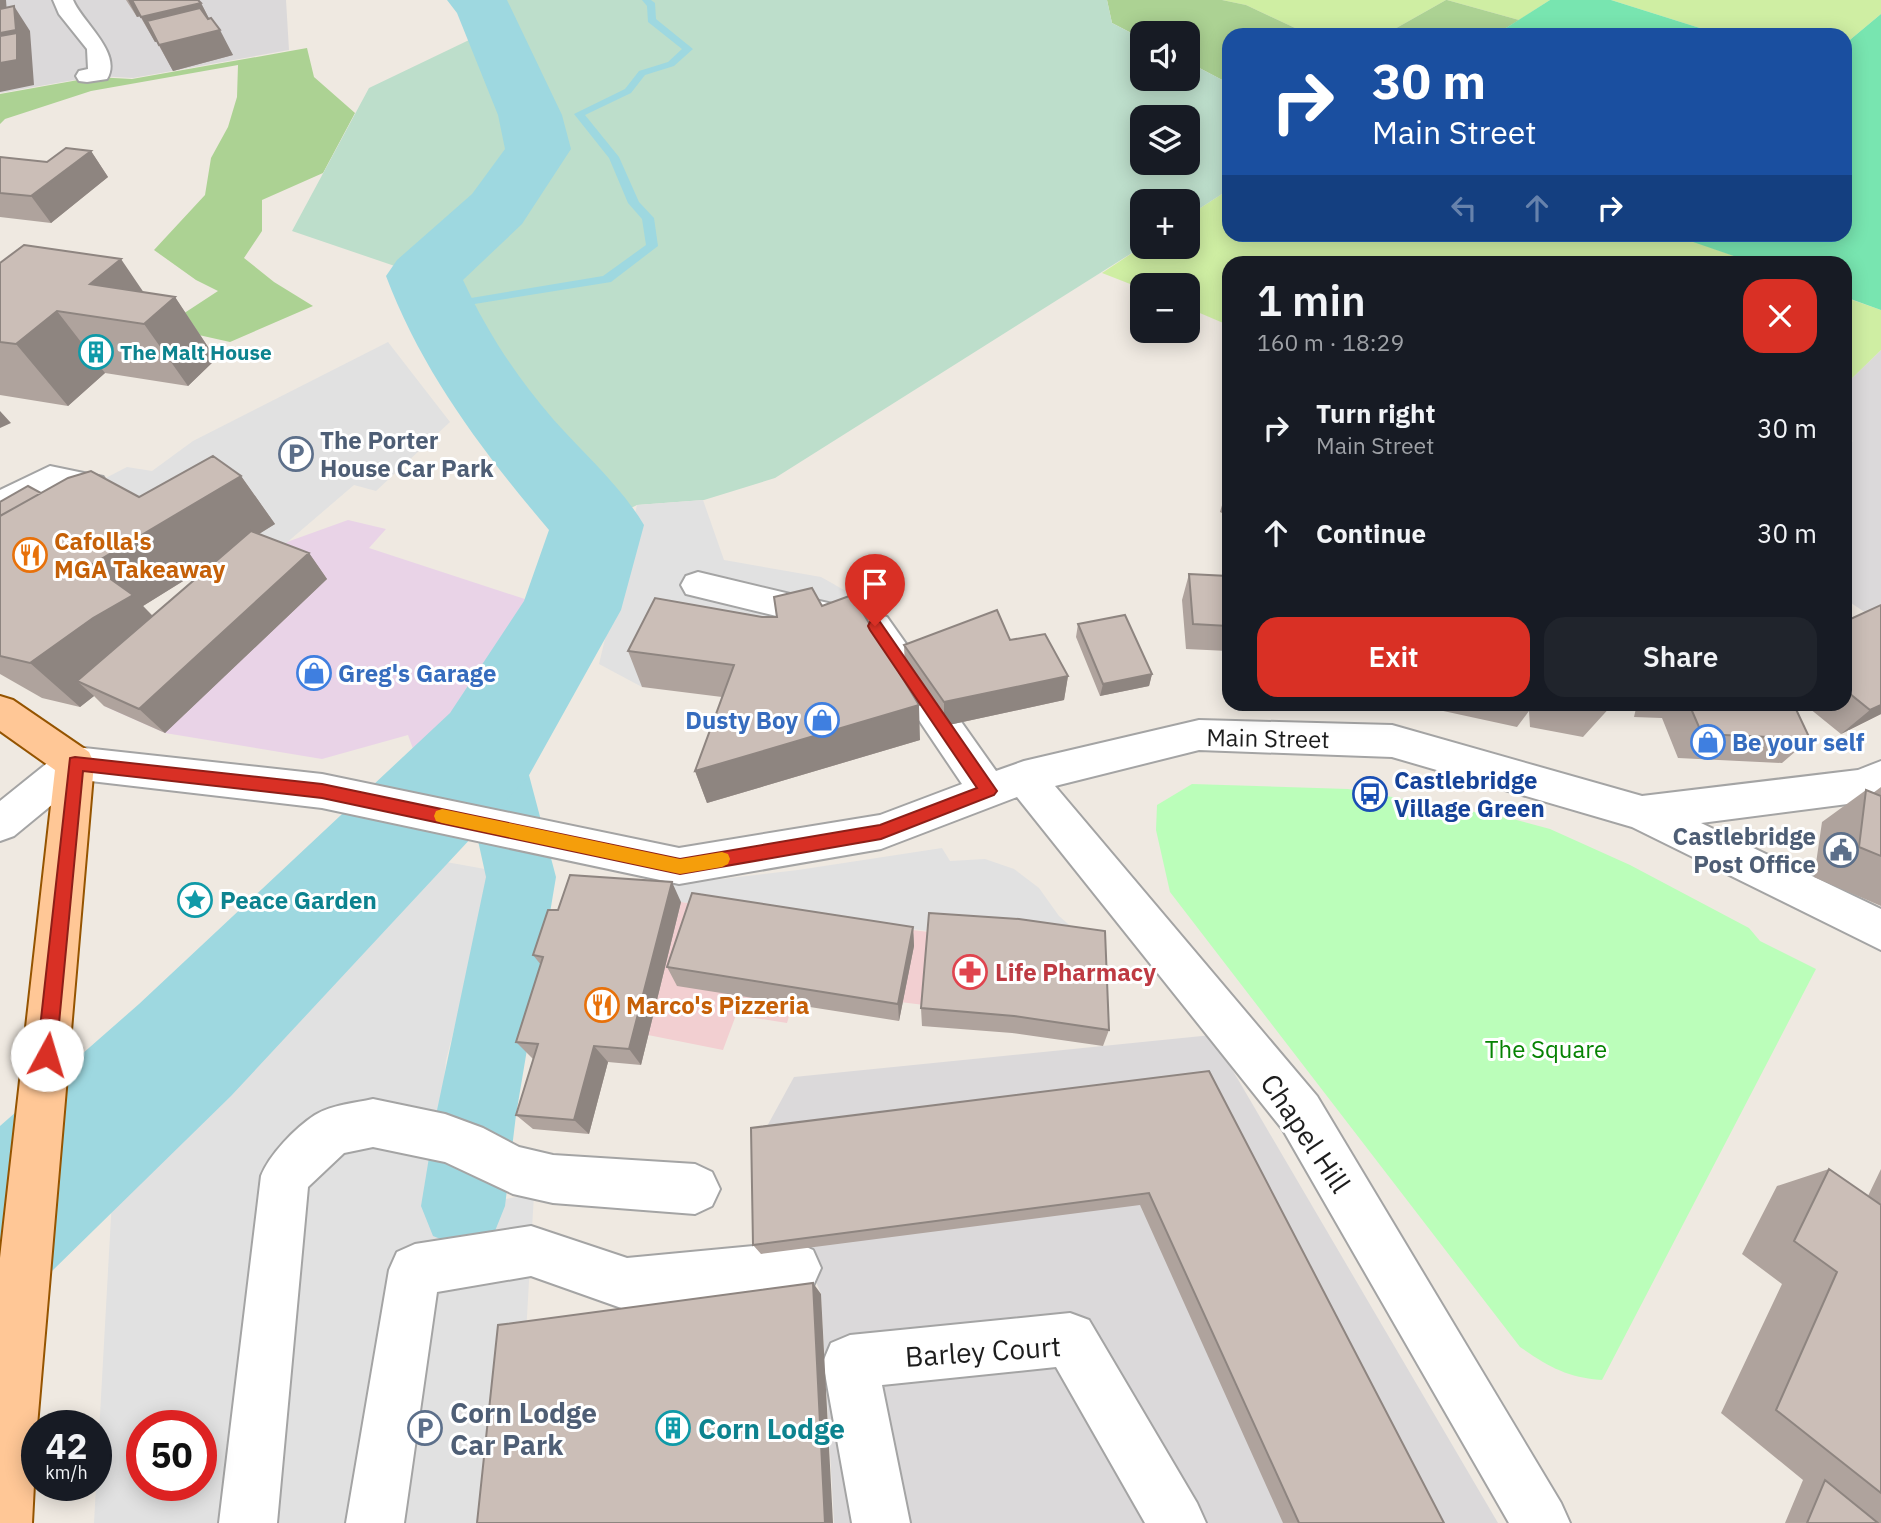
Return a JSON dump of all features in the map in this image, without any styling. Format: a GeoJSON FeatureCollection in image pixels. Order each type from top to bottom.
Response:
{"type":"FeatureCollection","features":[{"type":"Feature","properties":{"kind":"main road"},"geometry":{"type":"LineString","coordinates":[[0,711],[75,763],[22,1293],[3,1523]]}},
{"type":"Feature","properties":{"kind":"street"},"geometry":{"type":"LineString","coordinates":[[63,0],[69,14],[97,48],[99,74],[87,76]]}},
{"type":"Feature","properties":{"kind":"street"},"geometry":{"type":"LineString","coordinates":[[0,504],[50,477],[92,485]]}},
{"type":"Feature","properties":{"kind":"street","name":"Chapel Hill"},"geometry":{"type":"LineString","coordinates":[[698,585],[875,626],[1006,784],[1300,1113],[1541,1523]]}},
{"type":"Feature","properties":{"kind":"street","name":"Main Street"},"geometry":{"type":"LineString","coordinates":[[75,763],[322,791],[680,866],[881,832],[1006,784],[1199,735],[1392,741],[1642,813],[1863,786],[1881,777]]}},
{"type":"Feature","properties":{"kind":"street"},"geometry":{"type":"LineString","coordinates":[[0,824],[75,763]]}},
{"type":"Feature","properties":{"kind":"street"},"geometry":{"type":"LineString","coordinates":[[1642,813],[1881,930]]}},
{"type":"Feature","properties":{"kind":"street"},"geometry":{"type":"LineString","coordinates":[[248,1523],[285,1176],[332,1132],[373,1123],[466,1145],[513,1170],[553,1179],[695,1189]]}},
{"type":"Feature","properties":{"kind":"street"},"geometry":{"type":"LineString","coordinates":[[375,1523],[415,1270],[531,1251],[627,1284],[795,1268]]}},
{"type":"Feature","properties":{"kind":"street","name":"Barley Court"},"geometry":{"type":"LineString","coordinates":[[881,1523],[850,1362],[1070,1339],[1177,1523]]}},
{"type":"Feature","properties":{"kind":"shaded area"},"geometry":{"type":"Polygon","coordinates":[[[0,0],[286,0],[289,50],[133,78],[97,76],[0,93],[0,0]]]}},
{"type":"Feature","properties":{"kind":"shaded area","name":"The Porter House Car Park"},"geometry":{"type":"Polygon","coordinates":[[[388,342],[450,422],[376,491],[354,485],[270,557],[179,531],[92,485],[127,467],[152,471],[193,441],[388,342]]]}},
{"type":"Feature","properties":{"kind":"shaded area"},"geometry":{"type":"Polygon","coordinates":[[[1881,350],[1881,623],[1852,604],[1852,378],[1881,350]]]}},
{"type":"Feature","properties":{"kind":"shaded area"},"geometry":{"type":"Polygon","coordinates":[[[703,500],[724,560],[821,577],[876,608],[903,646],[667,634],[642,687],[599,664],[637,505],[703,500]]]}},
{"type":"Feature","properties":{"kind":"shaded area","name":"Greg's Garage"},"geometry":{"type":"Polygon","coordinates":[[[348,520],[386,529],[369,548],[537,603],[420,768],[408,735],[322,759],[165,733],[104,706],[287,542],[348,520]]]}},
{"type":"Feature","properties":{"kind":"shaded area"},"geometry":{"type":"Polygon","coordinates":[[[942,848],[950,861],[985,859],[1014,869],[1039,888],[1059,916],[1099,951],[681,902],[583,895],[798,870],[942,848]]]}},
{"type":"Feature","properties":{"kind":"shaded area"},"geometry":{"type":"Polygon","coordinates":[[[435,860],[496,871],[446,1060],[443,1092],[451,1121],[447,1209],[534,1194],[526,1334],[508,1523],[94,1523],[95,1501],[112,1501],[112,1410],[100,1410],[112,1199],[435,860]]]}},
{"type":"Feature","properties":{"kind":"shaded area"},"geometry":{"type":"Polygon","coordinates":[[[681,902],[929,932],[924,1005],[797,989],[787,1023],[736,1015],[723,1050],[648,1035],[681,902]]]}},
{"type":"Feature","properties":{"kind":"shaded area"},"geometry":{"type":"Polygon","coordinates":[[[1212,1035],[1498,1523],[834,1523],[821,1294],[759,1141],[794,1077],[1212,1035]]]}},
{"type":"Feature","properties":{"kind":"green space"},"geometry":{"type":"Polygon","coordinates":[[[475,0],[1107,0],[1112,23],[1130,32],[1130,91],[1200,91],[1200,68],[1222,80],[1222,194],[1200,208],[1200,189],[1130,189],[1130,254],[775,478],[704,500],[637,505],[597,525],[435,308],[424,276],[292,231],[369,88],[492,29],[481,4],[475,0]]]}},
{"type":"Feature","properties":{"kind":"green space"},"geometry":{"type":"Polygon","coordinates":[[[1107,0],[1222,0],[1246,5],[1295,28],[1222,28],[1222,80],[1200,68],[1200,21],[1130,21],[1130,32],[1112,23],[1107,0]]]}},
{"type":"Feature","properties":{"kind":"green space"},"geometry":{"type":"Polygon","coordinates":[[[1222,0],[1446,0],[1396,28],[1295,28],[1246,5],[1222,0]]]}},
{"type":"Feature","properties":{"kind":"green space"},"geometry":{"type":"Polygon","coordinates":[[[1446,0],[1519,20],[1506,28],[1396,28],[1446,0]]]}},
{"type":"Feature","properties":{"kind":"green space"},"geometry":{"type":"Polygon","coordinates":[[[1447,0],[1550,0],[1519,20],[1447,0]]]}},
{"type":"Feature","properties":{"kind":"green space"},"geometry":{"type":"Polygon","coordinates":[[[1550,0],[1611,0],[1700,28],[1506,28],[1550,0]]]}},
{"type":"Feature","properties":{"kind":"green space"},"geometry":{"type":"Polygon","coordinates":[[[1611,0],[1881,0],[1881,14],[1852,38],[1852,28],[1700,28],[1611,0]]]}},
{"type":"Feature","properties":{"kind":"green space"},"geometry":{"type":"Polygon","coordinates":[[[1881,14],[1881,310],[1852,300],[1852,256],[1734,256],[1693,242],[1852,242],[1852,38],[1881,14]]]}},
{"type":"Feature","properties":{"kind":"green space"},"geometry":{"type":"Polygon","coordinates":[[[307,48],[314,77],[355,113],[323,173],[262,200],[262,231],[244,258],[274,282],[313,306],[230,342],[163,327],[218,291],[196,280],[154,250],[205,195],[211,158],[228,127],[237,97],[238,65],[91,91],[5,119],[0,124],[0,94],[95,77],[132,79],[307,48]]]}},
{"type":"Feature","properties":{"kind":"green space"},"geometry":{"type":"Polygon","coordinates":[[[1222,194],[1222,242],[1695,242],[1734,256],[1222,256],[1222,322],[1200,313],[1200,273],[1130,273],[1130,284],[1102,273],[1130,255],[1130,259],[1200,259],[1200,208],[1222,194]]]}},
{"type":"Feature","properties":{"kind":"green space"},"geometry":{"type":"Polygon","coordinates":[[[1852,300],[1881,310],[1881,350],[1852,378],[1852,300]]]}},
{"type":"Feature","properties":{"kind":"green space","name":"The Square"},"geometry":{"type":"Polygon","coordinates":[[[1192,784],[1348,789],[1513,819],[1550,829],[1630,865],[1749,928],[1760,941],[1816,969],[1602,1380],[1558,1370],[1520,1347],[1170,892],[1156,830],[1157,805],[1192,784]]]}},
{"type":"Feature","properties":{"kind":"building"},"geometry":{"type":"Polygon","coordinates":[[[132,0],[198,0],[201,3],[141,17],[132,0]]]}},
{"type":"Feature","properties":{"kind":"building"},"geometry":{"type":"Polygon","coordinates":[[[14,6],[16,30],[0,33],[0,9],[14,6]]]}},
{"type":"Feature","properties":{"kind":"building"},"geometry":{"type":"Polygon","coordinates":[[[200,8],[220,30],[159,45],[147,21],[200,8]]]}},
{"type":"Feature","properties":{"kind":"building"},"geometry":{"type":"Polygon","coordinates":[[[17,33],[17,60],[0,63],[0,36],[17,33]]]}},
{"type":"Feature","properties":{"kind":"building"},"geometry":{"type":"Polygon","coordinates":[[[66,148],[91,151],[31,196],[0,193],[0,157],[47,162],[66,148]]]}},
{"type":"Feature","properties":{"kind":"building"},"geometry":{"type":"Polygon","coordinates":[[[24,245],[121,259],[90,284],[175,297],[144,324],[57,311],[16,344],[0,342],[0,263],[24,245]]]}},
{"type":"Feature","properties":{"kind":"building"},"geometry":{"type":"Polygon","coordinates":[[[213,456],[241,476],[91,565],[133,595],[93,618],[30,663],[0,656],[0,516],[68,478],[91,471],[139,497],[213,456]]]}},
{"type":"Feature","properties":{"kind":"building"},"geometry":{"type":"Polygon","coordinates":[[[28,486],[41,493],[0,516],[0,502],[28,486]]]}},
{"type":"Feature","properties":{"kind":"building"},"geometry":{"type":"Polygon","coordinates":[[[251,531],[309,553],[139,709],[77,681],[251,531]]]}},
{"type":"Feature","properties":{"kind":"building"},"geometry":{"type":"Polygon","coordinates":[[[1189,574],[1222,576],[1222,626],[1193,624],[1189,574]]]}},
{"type":"Feature","properties":{"kind":"building"},"geometry":{"type":"Polygon","coordinates":[[[812,588],[822,606],[852,595],[919,705],[695,771],[734,665],[628,651],[655,598],[762,617],[777,617],[774,597],[812,588]]]}},
{"type":"Feature","properties":{"kind":"building"},"geometry":{"type":"Polygon","coordinates":[[[1881,605],[1881,705],[1870,710],[1852,695],[1852,618],[1881,605]]]}},
{"type":"Feature","properties":{"kind":"building"},"geometry":{"type":"Polygon","coordinates":[[[997,610],[1010,640],[1045,634],[1068,676],[944,702],[904,645],[997,610]]]}},
{"type":"Feature","properties":{"kind":"building"},"geometry":{"type":"Polygon","coordinates":[[[1125,615],[1152,674],[1103,684],[1078,624],[1125,615]]]}},
{"type":"Feature","properties":{"kind":"building"},"geometry":{"type":"Polygon","coordinates":[[[1692,711],[1797,711],[1810,739],[1702,734],[1692,711]]]}},
{"type":"Feature","properties":{"kind":"building"},"geometry":{"type":"Polygon","coordinates":[[[1866,790],[1881,796],[1881,856],[1859,847],[1866,790]]]}},
{"type":"Feature","properties":{"kind":"building","name":"Marco's Pizzeria"},"geometry":{"type":"Polygon","coordinates":[[[570,875],[672,882],[629,1049],[594,1046],[574,1120],[516,1115],[538,1044],[516,1042],[543,957],[533,955],[548,910],[558,910],[570,875]]]}},
{"type":"Feature","properties":{"kind":"building"},"geometry":{"type":"Polygon","coordinates":[[[692,893],[913,927],[898,1004],[667,967],[692,893]]]}},
{"type":"Feature","properties":{"kind":"building"},"geometry":{"type":"Polygon","coordinates":[[[929,913],[1019,919],[1105,931],[1109,1030],[1014,1016],[921,1008],[929,913]]]}},
{"type":"Feature","properties":{"kind":"building"},"geometry":{"type":"Polygon","coordinates":[[[1209,1071],[1444,1523],[1299,1523],[1149,1193],[753,1245],[751,1128],[1209,1071]]]}},
{"type":"Feature","properties":{"kind":"building"},"geometry":{"type":"Polygon","coordinates":[[[1829,1169],[1881,1205],[1881,1493],[1776,1410],[1837,1272],[1794,1241],[1829,1169]]]}},
{"type":"Feature","properties":{"kind":"building","name":"Corn Lodge"},"geometry":{"type":"Polygon","coordinates":[[[813,1283],[825,1523],[477,1523],[498,1325],[813,1283]]]}},
{"type":"Feature","properties":{"kind":"building"},"geometry":{"type":"Polygon","coordinates":[[[1825,1480],[1878,1523],[1807,1523],[1825,1480]]]}},
{"type":"Feature","properties":{"kind":"waterway"},"geometry":{"type":"LineString","coordinates":[[0,1221],[185,1050],[489,745],[571,610],[597,525],[522,439],[476,377],[438,311],[424,276],[497,209],[538,149],[530,115],[481,3],[475,0]]}},
{"type":"Feature","properties":{"kind":"waterway"},"geometry":{"type":"LineString","coordinates":[[435,308],[607,279],[652,246],[648,218],[634,203],[614,157],[579,114],[628,91],[642,73],[671,64],[688,49],[651,20],[652,5],[646,0]]}},
{"type":"Feature","properties":{"kind":"waterway"},"geometry":{"type":"LineString","coordinates":[[463,1206],[476,1115],[521,877],[489,745]]}},
{"type":"Feature","properties":{"kind":"slow traffic"},"geometry":{"type":"LineString","coordinates":[[442,816],[680,866],[722,859]]}},
{"type":"Feature","properties":{"kind":"place","name":"The Malt House"},"geometry":{"type":"Point","coordinates":[96,352]}},
{"type":"Feature","properties":{"kind":"place","name":"The Porter House Car Park"},"geometry":{"type":"Point","coordinates":[296,454]}},
{"type":"Feature","properties":{"kind":"place","name":"Cafolla's MGA Takeaway"},"geometry":{"type":"Point","coordinates":[30,555]}},
{"type":"Feature","properties":{"kind":"place","name":"Greg's Garage"},"geometry":{"type":"Point","coordinates":[314,673]}},
{"type":"Feature","properties":{"kind":"place","name":"Dusty Boy"},"geometry":{"type":"Point","coordinates":[822,720]}},
{"type":"Feature","properties":{"kind":"place","name":"Be your self"},"geometry":{"type":"Point","coordinates":[1708,742]}},
{"type":"Feature","properties":{"kind":"place","name":"Castlebridge Village Green"},"geometry":{"type":"Point","coordinates":[1370,794]}},
{"type":"Feature","properties":{"kind":"place","name":"Castlebridge Post Office"},"geometry":{"type":"Point","coordinates":[1841,850]}},
{"type":"Feature","properties":{"kind":"place","name":"Peace Garden"},"geometry":{"type":"Point","coordinates":[195,900]}},
{"type":"Feature","properties":{"kind":"place","name":"Life Pharmacy"},"geometry":{"type":"Point","coordinates":[970,972]}},
{"type":"Feature","properties":{"kind":"place","name":"Marco's Pizzeria"},"geometry":{"type":"Point","coordinates":[602,1005]}},
{"type":"Feature","properties":{"kind":"place","name":"Corn Lodge Car Park"},"geometry":{"type":"Point","coordinates":[425,1428]}},
{"type":"Feature","properties":{"kind":"place","name":"Corn Lodge"},"geometry":{"type":"Point","coordinates":[673,1428]}},
{"type":"Feature","properties":{"kind":"route"},"geometry":{"type":"LineString","coordinates":[[47,1055],[75,763],[322,791],[680,866],[881,832],[988,791],[875,626]]}}]}
